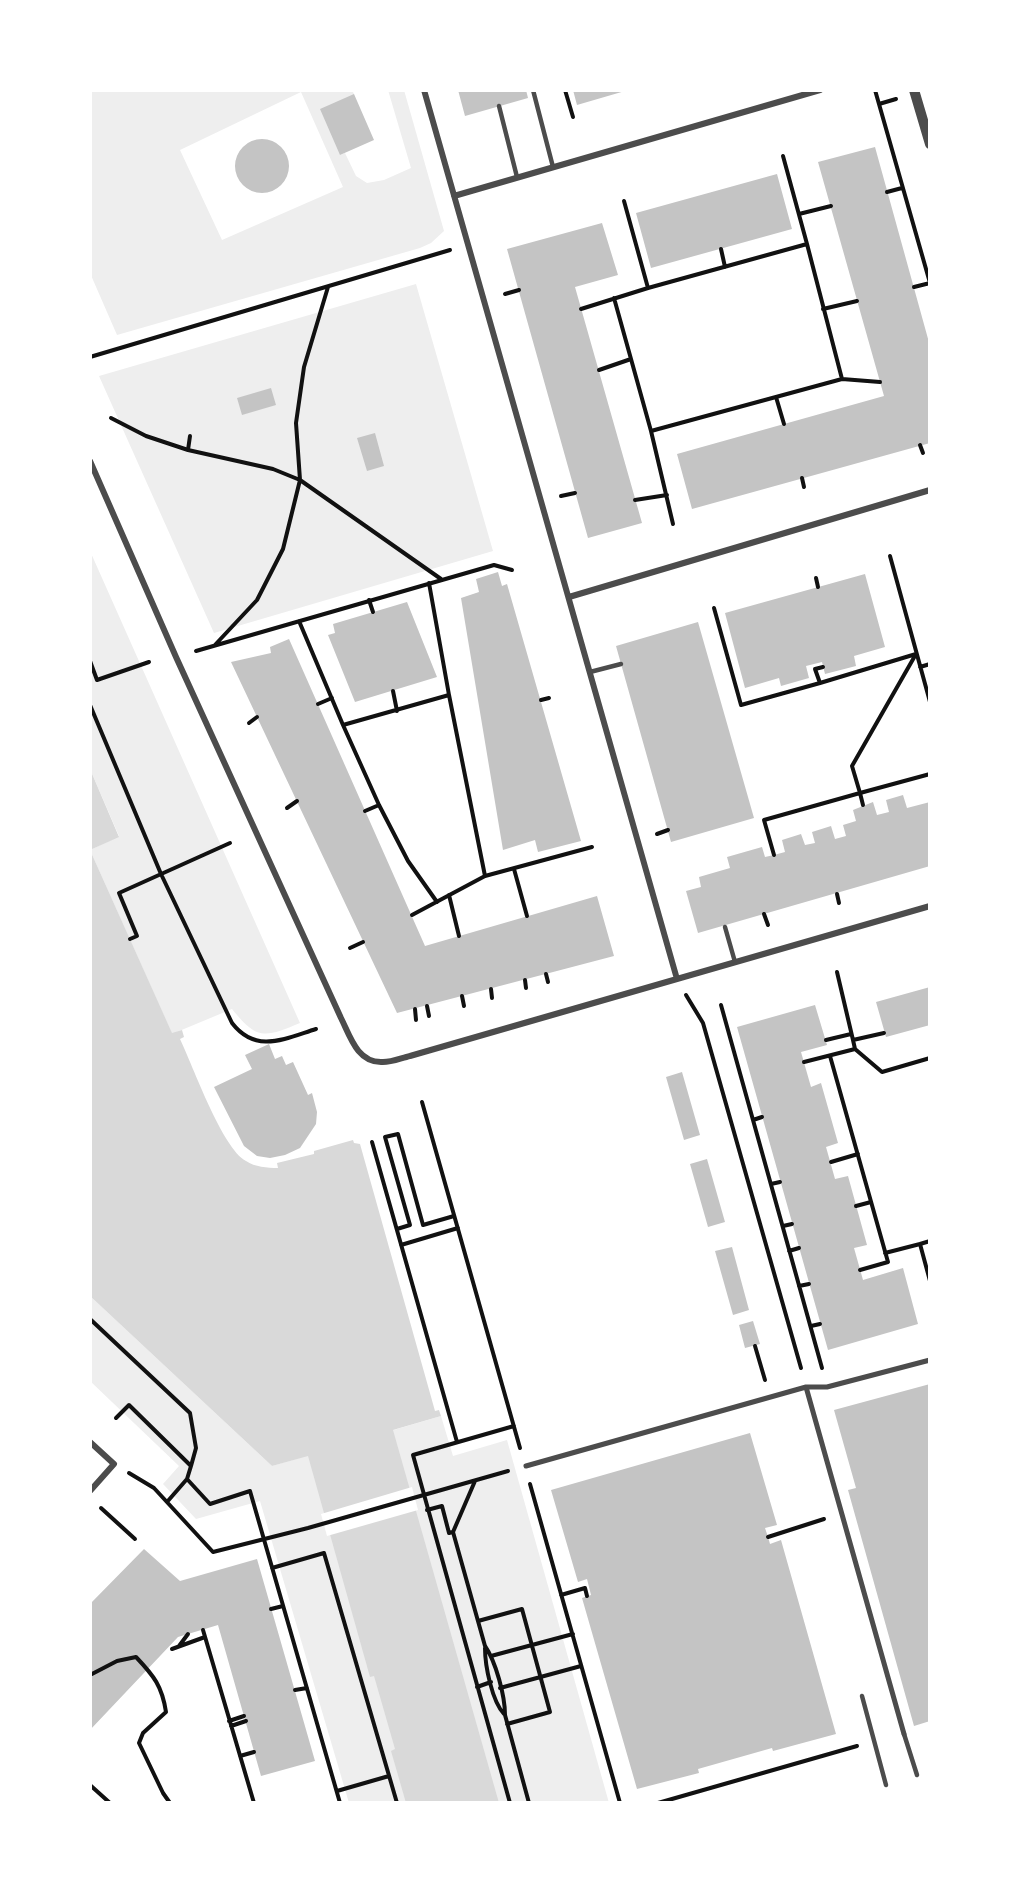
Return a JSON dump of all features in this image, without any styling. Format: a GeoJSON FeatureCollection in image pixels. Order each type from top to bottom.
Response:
{"type":"FeatureCollection","features":[{"type":"Feature","properties":{"kind":"street"},"geometry":{"type":"LineString","coordinates":[[424,90],[677,979]]}},
{"type":"Feature","properties":{"kind":"street"},"geometry":{"type":"LineString","coordinates":[[454,196],[820,90]]}},
{"type":"Feature","properties":{"kind":"street"},"geometry":{"type":"LineString","coordinates":[[914,90],[930,144]]}},
{"type":"Feature","properties":{"kind":"street"},"geometry":{"type":"LineString","coordinates":[[90,461],[176,657],[341,1018],[359,1053],[367,1059],[382,1063],[930,906]]}},
{"type":"Feature","properties":{"kind":"street"},"geometry":{"type":"LineString","coordinates":[[569,597],[930,490]]}},
{"type":"Feature","properties":{"kind":"street"},"geometry":{"type":"LineString","coordinates":[[526,1466],[806,1387],[827,1388],[930,1360]]}},
{"type":"Feature","properties":{"kind":"street"},"geometry":{"type":"LineString","coordinates":[[806,1387],[904,1734]]}},
{"type":"Feature","properties":{"kind":"street"},"geometry":{"type":"LineString","coordinates":[[90,1442],[114,1464],[90,1491]]}},
{"type":"Feature","properties":{"kind":"lane"},"geometry":{"type":"LineString","coordinates":[[533,90],[553,167]]}},
{"type":"Feature","properties":{"kind":"lane"},"geometry":{"type":"LineString","coordinates":[[499,106],[517,177]]}},
{"type":"Feature","properties":{"kind":"lane"},"geometry":{"type":"LineString","coordinates":[[590,672],[621,664]]}},
{"type":"Feature","properties":{"kind":"lane"},"geometry":{"type":"LineString","coordinates":[[724,927],[735,962]]}},
{"type":"Feature","properties":{"kind":"lane"},"geometry":{"type":"LineString","coordinates":[[862,1696],[886,1785]]}},
{"type":"Feature","properties":{"kind":"lane"},"geometry":{"type":"LineString","coordinates":[[904,1734],[917,1775]]}},
{"type":"Feature","properties":{"kind":"path"},"geometry":{"type":"LineString","coordinates":[[565,90],[573,117]]}},
{"type":"Feature","properties":{"kind":"path"},"geometry":{"type":"LineString","coordinates":[[875,90],[930,283],[914,287]]}},
{"type":"Feature","properties":{"kind":"path"},"geometry":{"type":"LineString","coordinates":[[783,156],[842,379]]}},
{"type":"Feature","properties":{"kind":"path"},"geometry":{"type":"LineString","coordinates":[[887,192],[902,188]]}},
{"type":"Feature","properties":{"kind":"path"},"geometry":{"type":"LineString","coordinates":[[624,201],[648,288]]}},
{"type":"Feature","properties":{"kind":"path"},"geometry":{"type":"LineString","coordinates":[[799,214],[831,206]]}},
{"type":"Feature","properties":{"kind":"path"},"geometry":{"type":"LineString","coordinates":[[581,309],[807,244]]}},
{"type":"Feature","properties":{"kind":"path"},"geometry":{"type":"LineString","coordinates":[[90,357],[468,245]]}},
{"type":"Feature","properties":{"kind":"path"},"geometry":{"type":"LineString","coordinates":[[721,249],[724,267]]}},
{"type":"Feature","properties":{"kind":"path"},"geometry":{"type":"LineString","coordinates":[[214,646],[257,600],[283,549],[300,480],[296,423],[302,378],[329,286]]}},
{"type":"Feature","properties":{"kind":"path"},"geometry":{"type":"LineString","coordinates":[[505,294],[517,290],[511,297]]}},
{"type":"Feature","properties":{"kind":"path"},"geometry":{"type":"LineString","coordinates":[[614,298],[651,431],[673,524]]}},
{"type":"Feature","properties":{"kind":"path"},"geometry":{"type":"LineString","coordinates":[[823,309],[857,301]]}},
{"type":"Feature","properties":{"kind":"path"},"geometry":{"type":"LineString","coordinates":[[599,370],[631,359]]}},
{"type":"Feature","properties":{"kind":"path"},"geometry":{"type":"LineString","coordinates":[[651,431],[842,379],[880,382]]}},
{"type":"Feature","properties":{"kind":"path"},"geometry":{"type":"LineString","coordinates":[[776,397],[784,424]]}},
{"type":"Feature","properties":{"kind":"path"},"geometry":{"type":"LineString","coordinates":[[111,418],[146,436],[188,450],[273,469],[300,480],[441,579]]}},
{"type":"Feature","properties":{"kind":"path"},"geometry":{"type":"LineString","coordinates":[[188,450],[190,436]]}},
{"type":"Feature","properties":{"kind":"path"},"geometry":{"type":"LineString","coordinates":[[920,445],[923,453]]}},
{"type":"Feature","properties":{"kind":"path"},"geometry":{"type":"LineString","coordinates":[[802,478],[804,487]]}},
{"type":"Feature","properties":{"kind":"path"},"geometry":{"type":"LineString","coordinates":[[561,496],[575,493]]}},
{"type":"Feature","properties":{"kind":"path"},"geometry":{"type":"LineString","coordinates":[[635,500],[667,495]]}},
{"type":"Feature","properties":{"kind":"path"},"geometry":{"type":"LineString","coordinates":[[890,556],[916,654],[928,686],[930,702]]}},
{"type":"Feature","properties":{"kind":"path"},"geometry":{"type":"LineString","coordinates":[[176,657],[494,565],[512,570]]}},
{"type":"Feature","properties":{"kind":"path"},"geometry":{"type":"LineString","coordinates":[[816,578],[818,587]]}},
{"type":"Feature","properties":{"kind":"path"},"geometry":{"type":"LineString","coordinates":[[429,583],[485,876]]}},
{"type":"Feature","properties":{"kind":"path"},"geometry":{"type":"LineString","coordinates":[[369,600],[373,612]]}},
{"type":"Feature","properties":{"kind":"path"},"geometry":{"type":"LineString","coordinates":[[714,608],[741,705],[916,654]]}},
{"type":"Feature","properties":{"kind":"path"},"geometry":{"type":"LineString","coordinates":[[299,621],[379,805],[408,861],[436,902]]}},
{"type":"Feature","properties":{"kind":"path"},"geometry":{"type":"LineString","coordinates":[[863,805],[852,766],[916,654]]}},
{"type":"Feature","properties":{"kind":"path"},"geometry":{"type":"LineString","coordinates":[[90,661],[97,680],[149,662]]}},
{"type":"Feature","properties":{"kind":"path"},"geometry":{"type":"LineString","coordinates":[[920,667],[930,664]]}},
{"type":"Feature","properties":{"kind":"path"},"geometry":{"type":"LineString","coordinates":[[820,683],[815,669],[823,667]]}},
{"type":"Feature","properties":{"kind":"path"},"geometry":{"type":"LineString","coordinates":[[393,691],[397,711]]}},
{"type":"Feature","properties":{"kind":"path"},"geometry":{"type":"LineString","coordinates":[[344,725],[449,695]]}},
{"type":"Feature","properties":{"kind":"path"},"geometry":{"type":"LineString","coordinates":[[318,704],[332,698]]}},
{"type":"Feature","properties":{"kind":"path"},"geometry":{"type":"LineString","coordinates":[[541,700],[549,698]]}},
{"type":"Feature","properties":{"kind":"path"},"geometry":{"type":"LineString","coordinates":[[90,705],[161,874],[232,1023],[248,1040],[257,1042],[283,1040],[316,1029]]}},
{"type":"Feature","properties":{"kind":"path"},"geometry":{"type":"LineString","coordinates":[[249,723],[257,717]]}},
{"type":"Feature","properties":{"kind":"path"},"geometry":{"type":"LineString","coordinates":[[774,855],[764,820],[930,774]]}},
{"type":"Feature","properties":{"kind":"path"},"geometry":{"type":"LineString","coordinates":[[287,808],[297,801]]}},
{"type":"Feature","properties":{"kind":"path"},"geometry":{"type":"LineString","coordinates":[[365,811],[379,805]]}},
{"type":"Feature","properties":{"kind":"path"},"geometry":{"type":"LineString","coordinates":[[655,834],[668,830]]}},
{"type":"Feature","properties":{"kind":"path"},"geometry":{"type":"LineString","coordinates":[[130,939],[137,936],[119,893],[230,843]]}},
{"type":"Feature","properties":{"kind":"path"},"geometry":{"type":"LineString","coordinates":[[412,915],[485,876],[592,847]]}},
{"type":"Feature","properties":{"kind":"path"},"geometry":{"type":"LineString","coordinates":[[514,869],[527,916]]}},
{"type":"Feature","properties":{"kind":"path"},"geometry":{"type":"LineString","coordinates":[[837,894],[839,903]]}},
{"type":"Feature","properties":{"kind":"path"},"geometry":{"type":"LineString","coordinates":[[449,895],[459,936]]}},
{"type":"Feature","properties":{"kind":"path"},"geometry":{"type":"LineString","coordinates":[[764,914],[768,926]]}},
{"type":"Feature","properties":{"kind":"path"},"geometry":{"type":"LineString","coordinates":[[350,948],[363,942]]}},
{"type":"Feature","properties":{"kind":"path"},"geometry":{"type":"LineString","coordinates":[[837,972],[855,1049],[882,1072],[930,1058]]}},
{"type":"Feature","properties":{"kind":"path"},"geometry":{"type":"LineString","coordinates":[[546,974],[548,982]]}},
{"type":"Feature","properties":{"kind":"path"},"geometry":{"type":"LineString","coordinates":[[677,979],[703,1023],[806,1387]]}},
{"type":"Feature","properties":{"kind":"path"},"geometry":{"type":"LineString","coordinates":[[525,980],[526,988]]}},
{"type":"Feature","properties":{"kind":"path"},"geometry":{"type":"LineString","coordinates":[[490,989],[492,998]]}},
{"type":"Feature","properties":{"kind":"path"},"geometry":{"type":"LineString","coordinates":[[462,996],[464,1006]]}},
{"type":"Feature","properties":{"kind":"path"},"geometry":{"type":"LineString","coordinates":[[721,1005],[827,1388]]}},
{"type":"Feature","properties":{"kind":"path"},"geometry":{"type":"LineString","coordinates":[[427,1006],[429,1016]]}},
{"type":"Feature","properties":{"kind":"path"},"geometry":{"type":"LineString","coordinates":[[415,1009],[416,1020]]}},
{"type":"Feature","properties":{"kind":"path"},"geometry":{"type":"LineString","coordinates":[[853,1040],[884,1033]]}},
{"type":"Feature","properties":{"kind":"path"},"geometry":{"type":"LineString","coordinates":[[826,1040],[851,1034]]}},
{"type":"Feature","properties":{"kind":"path"},"geometry":{"type":"LineString","coordinates":[[804,1062],[855,1049]]}},
{"type":"Feature","properties":{"kind":"path"},"geometry":{"type":"LineString","coordinates":[[830,1056],[888,1262],[860,1270]]}},
{"type":"Feature","properties":{"kind":"path"},"geometry":{"type":"LineString","coordinates":[[422,1102],[620,1803]]}},
{"type":"Feature","properties":{"kind":"path"},"geometry":{"type":"LineString","coordinates":[[753,1120],[762,1117]]}},
{"type":"Feature","properties":{"kind":"path"},"geometry":{"type":"LineString","coordinates":[[397,1229],[410,1225],[385,1137],[398,1134],[423,1225],[454,1216]]}},
{"type":"Feature","properties":{"kind":"path"},"geometry":{"type":"LineString","coordinates":[[372,1142],[458,1442]]}},
{"type":"Feature","properties":{"kind":"path"},"geometry":{"type":"LineString","coordinates":[[831,1162],[858,1154]]}},
{"type":"Feature","properties":{"kind":"path"},"geometry":{"type":"LineString","coordinates":[[771,1184],[780,1182]]}},
{"type":"Feature","properties":{"kind":"path"},"geometry":{"type":"LineString","coordinates":[[856,1206],[871,1202]]}},
{"type":"Feature","properties":{"kind":"path"},"geometry":{"type":"LineString","coordinates":[[783,1227],[792,1224]]}},
{"type":"Feature","properties":{"kind":"path"},"geometry":{"type":"LineString","coordinates":[[401,1245],[458,1228]]}},
{"type":"Feature","properties":{"kind":"path"},"geometry":{"type":"LineString","coordinates":[[885,1253],[930,1241]]}},
{"type":"Feature","properties":{"kind":"path"},"geometry":{"type":"LineString","coordinates":[[920,1244],[930,1281]]}},
{"type":"Feature","properties":{"kind":"path"},"geometry":{"type":"LineString","coordinates":[[789,1251],[799,1248]]}},
{"type":"Feature","properties":{"kind":"path"},"geometry":{"type":"LineString","coordinates":[[799,1286],[809,1284]]}},
{"type":"Feature","properties":{"kind":"path"},"geometry":{"type":"LineString","coordinates":[[90,1319],[190,1413],[196,1448],[187,1479],[167,1502]]}},
{"type":"Feature","properties":{"kind":"path"},"geometry":{"type":"LineString","coordinates":[[811,1326],[820,1324]]}},
{"type":"Feature","properties":{"kind":"path"},"geometry":{"type":"LineString","coordinates":[[755,1346],[770,1397]]}},
{"type":"Feature","properties":{"kind":"path"},"geometry":{"type":"LineString","coordinates":[[116,1418],[129,1405],[191,1466]]}},
{"type":"Feature","properties":{"kind":"path"},"geometry":{"type":"LineString","coordinates":[[510,1803],[413,1455],[514,1426]]}},
{"type":"Feature","properties":{"kind":"path"},"geometry":{"type":"LineString","coordinates":[[114,1464],[154,1488],[213,1552],[308,1528],[526,1466]]}},
{"type":"Feature","properties":{"kind":"path"},"geometry":{"type":"LineString","coordinates":[[187,1479],[210,1504],[250,1491],[340,1803]]}},
{"type":"Feature","properties":{"kind":"path"},"geometry":{"type":"LineString","coordinates":[[476,1481],[453,1532],[485,1646],[485,1660],[491,1682],[499,1708],[505,1715]]}},
{"type":"Feature","properties":{"kind":"path"},"geometry":{"type":"LineString","coordinates":[[98,1504],[135,1539]]}},
{"type":"Feature","properties":{"kind":"path"},"geometry":{"type":"LineString","coordinates":[[427,1510],[442,1506],[449,1533],[453,1532]]}},
{"type":"Feature","properties":{"kind":"path"},"geometry":{"type":"LineString","coordinates":[[768,1537],[842,1514]]}},
{"type":"Feature","properties":{"kind":"path"},"geometry":{"type":"LineString","coordinates":[[272,1568],[324,1553],[397,1803]]}},
{"type":"Feature","properties":{"kind":"path"},"geometry":{"type":"LineString","coordinates":[[561,1595],[585,1588],[587,1596]]}},
{"type":"Feature","properties":{"kind":"path"},"geometry":{"type":"LineString","coordinates":[[272,1609],[283,1606]]}},
{"type":"Feature","properties":{"kind":"path"},"geometry":{"type":"LineString","coordinates":[[478,1621],[522,1609],[550,1712],[507,1724]]}},
{"type":"Feature","properties":{"kind":"path"},"geometry":{"type":"LineString","coordinates":[[203,1630],[254,1803]]}},
{"type":"Feature","properties":{"kind":"path"},"geometry":{"type":"LineString","coordinates":[[188,1634],[175,1648],[205,1638]]}},
{"type":"Feature","properties":{"kind":"path"},"geometry":{"type":"LineString","coordinates":[[492,1656],[573,1634]]}},
{"type":"Feature","properties":{"kind":"path"},"geometry":{"type":"LineString","coordinates":[[485,1646],[492,1656],[505,1706],[507,1724],[529,1803]]}},
{"type":"Feature","properties":{"kind":"path"},"geometry":{"type":"LineString","coordinates":[[90,1675],[117,1661],[136,1657],[155,1676],[164,1694],[166,1712],[143,1733],[139,1743],[170,1803]]}},
{"type":"Feature","properties":{"kind":"path"},"geometry":{"type":"LineString","coordinates":[[500,1688],[581,1666]]}},
{"type":"Feature","properties":{"kind":"path"},"geometry":{"type":"LineString","coordinates":[[477,1687],[491,1682]]}},
{"type":"Feature","properties":{"kind":"path"},"geometry":{"type":"LineString","coordinates":[[295,1690],[307,1688]]}},
{"type":"Feature","properties":{"kind":"path"},"geometry":{"type":"LineString","coordinates":[[230,1723],[245,1719]]}},
{"type":"Feature","properties":{"kind":"path"},"geometry":{"type":"LineString","coordinates":[[658,1803],[874,1741]]}},
{"type":"Feature","properties":{"kind":"path"},"geometry":{"type":"LineString","coordinates":[[240,1756],[254,1752]]}},
{"type":"Feature","properties":{"kind":"path"},"geometry":{"type":"LineString","coordinates":[[337,1791],[389,1776]]}},
{"type":"Feature","properties":{"kind":"path"},"geometry":{"type":"LineString","coordinates":[[90,1785],[110,1803]]}},
{"type":"Feature","properties":{"kind":"shaded area"},"geometry":{"type":"Polygon","coordinates":[[[90,90],[352,90],[354,94],[340,155],[345,153],[356,176],[367,183],[384,180],[411,168],[388,90],[404,90],[444,231],[431,243],[117,335],[90,273],[90,90]],[[301,92],[180,150],[222,240],[343,187],[301,92]]]}},
{"type":"Feature","properties":{"kind":"shaded area"},"geometry":{"type":"Polygon","coordinates":[[[416,284],[493,551],[214,633],[99,376],[416,284]]]}},
{"type":"Feature","properties":{"kind":"shaded area"},"geometry":{"type":"Polygon","coordinates":[[[90,551],[300,1023],[278,1032],[262,1033],[248,1026],[232,1009],[172,1034],[90,850],[119,836],[90,769],[90,551]]]}},
{"type":"Feature","properties":{"kind":"shaded area"},"geometry":{"type":"Polygon","coordinates":[[[90,769],[119,837],[90,850],[90,769]]]}},
{"type":"Feature","properties":{"kind":"shaded area"},"geometry":{"type":"Polygon","coordinates":[[[90,850],[172,1033],[182,1030],[184,1037],[180,1039],[200,1086],[218,1124],[237,1153],[253,1165],[278,1168],[277,1163],[314,1154],[314,1151],[353,1140],[354,1143],[360,1144],[435,1411],[439,1410],[441,1416],[393,1430],[499,1803],[406,1803],[391,1751],[395,1749],[374,1676],[370,1677],[308,1456],[272,1466],[90,1296],[90,850]]]}},
{"type":"Feature","properties":{"kind":"shaded area"},"geometry":{"type":"Polygon","coordinates":[[[90,1296],[272,1466],[441,1416],[453,1456],[507,1440],[609,1803],[349,1803],[260,1501],[196,1519],[163,1484],[179,1466],[90,1381],[90,1296]]]}},
{"type":"Feature","properties":{"kind":"pier"},"geometry":{"type":"Polygon","coordinates":[[[412,1487],[418,1510],[327,1536],[321,1514],[412,1487]]]}},
{"type":"Feature","properties":{"kind":"building"},"geometry":{"type":"Polygon","coordinates":[[[458,90],[526,90],[528,98],[465,116],[458,90]]]}},
{"type":"Feature","properties":{"kind":"building"},"geometry":{"type":"Polygon","coordinates":[[[573,90],[625,90],[625,91],[577,105],[573,90]]]}},
{"type":"Feature","properties":{"kind":"building"},"geometry":{"type":"Polygon","coordinates":[[[354,94],[374,140],[340,155],[320,109],[354,94]]]}},
{"type":"Feature","properties":{"kind":"building"},"geometry":{"type":"Polygon","coordinates":[[[257,139],[267,139],[277,143],[285,151],[289,166],[285,181],[277,189],[267,193],[257,193],[247,189],[239,181],[235,171],[235,161],[239,151],[247,143],[257,139]]]}},
{"type":"Feature","properties":{"kind":"building"},"geometry":{"type":"Polygon","coordinates":[[[875,147],[930,346],[930,443],[692,509],[677,454],[884,396],[818,162],[875,147]]]}},
{"type":"Feature","properties":{"kind":"building"},"geometry":{"type":"Polygon","coordinates":[[[777,174],[792,229],[651,268],[636,213],[777,174]]]}},
{"type":"Feature","properties":{"kind":"building"},"geometry":{"type":"Polygon","coordinates":[[[602,223],[618,275],[575,287],[642,523],[588,538],[507,249],[602,223]]]}},
{"type":"Feature","properties":{"kind":"building"},"geometry":{"type":"Polygon","coordinates":[[[271,388],[276,405],[242,415],[237,398],[271,388]]]}},
{"type":"Feature","properties":{"kind":"building"},"geometry":{"type":"Polygon","coordinates":[[[375,433],[384,466],[367,471],[357,438],[375,433]]]}},
{"type":"Feature","properties":{"kind":"building"},"geometry":{"type":"Polygon","coordinates":[[[498,572],[502,586],[507,584],[581,841],[538,852],[535,840],[503,850],[461,598],[479,592],[476,579],[498,572]]]}},
{"type":"Feature","properties":{"kind":"building"},"geometry":{"type":"Polygon","coordinates":[[[865,574],[885,647],[854,656],[856,666],[825,674],[822,662],[806,666],[809,678],[781,686],[779,678],[745,688],[725,613],[865,574]]]}},
{"type":"Feature","properties":{"kind":"building"},"geometry":{"type":"Polygon","coordinates":[[[407,602],[437,677],[355,702],[328,635],[335,633],[333,624],[407,602]]]}},
{"type":"Feature","properties":{"kind":"building"},"geometry":{"type":"Polygon","coordinates":[[[698,622],[754,818],[671,842],[616,646],[698,622]]]}},
{"type":"Feature","properties":{"kind":"building"},"geometry":{"type":"Polygon","coordinates":[[[289,639],[425,946],[597,896],[614,956],[397,1013],[231,662],[271,653],[270,647],[289,639]]]}},
{"type":"Feature","properties":{"kind":"building"},"geometry":{"type":"Polygon","coordinates":[[[903,795],[907,808],[930,802],[930,866],[698,933],[686,891],[701,887],[699,877],[730,868],[727,857],[762,847],[765,857],[785,852],[782,840],[801,834],[805,845],[815,843],[812,832],[831,826],[835,839],[846,836],[843,825],[856,821],[853,810],[873,802],[877,815],[889,812],[886,800],[903,795]]]}},
{"type":"Feature","properties":{"kind":"building"},"geometry":{"type":"Polygon","coordinates":[[[930,987],[930,1025],[886,1037],[876,1002],[930,987]]]}},
{"type":"Feature","properties":{"kind":"building"},"geometry":{"type":"Polygon","coordinates":[[[815,1005],[827,1045],[801,1052],[811,1087],[821,1083],[838,1143],[826,1147],[835,1179],[848,1176],[867,1245],[854,1248],[863,1280],[903,1268],[918,1324],[828,1350],[737,1027],[815,1005]]]}},
{"type":"Feature","properties":{"kind":"building"},"geometry":{"type":"Polygon","coordinates":[[[269,1044],[275,1059],[282,1056],[286,1065],[293,1062],[308,1095],[312,1093],[317,1112],[316,1124],[300,1148],[285,1155],[270,1158],[257,1156],[244,1146],[214,1087],[252,1069],[245,1055],[269,1044]]]}},
{"type":"Feature","properties":{"kind":"building"},"geometry":{"type":"Polygon","coordinates":[[[682,1072],[700,1135],[684,1140],[666,1077],[682,1072]]]}},
{"type":"Feature","properties":{"kind":"building"},"geometry":{"type":"Polygon","coordinates":[[[707,1159],[725,1222],[708,1227],[690,1164],[707,1159]]]}},
{"type":"Feature","properties":{"kind":"building"},"geometry":{"type":"Polygon","coordinates":[[[732,1247],[749,1310],[733,1315],[715,1251],[732,1247]]]}},
{"type":"Feature","properties":{"kind":"building"},"geometry":{"type":"Polygon","coordinates":[[[753,1321],[760,1344],[745,1348],[739,1325],[753,1321]]]}},
{"type":"Feature","properties":{"kind":"building"},"geometry":{"type":"Polygon","coordinates":[[[930,1384],[930,1721],[914,1726],[848,1490],[856,1488],[834,1410],[930,1384]]]}},
{"type":"Feature","properties":{"kind":"building"},"geometry":{"type":"Polygon","coordinates":[[[750,1433],[777,1525],[765,1528],[770,1544],[781,1540],[836,1734],[773,1751],[772,1748],[698,1769],[699,1773],[637,1789],[582,1598],[591,1595],[587,1579],[578,1582],[551,1490],[750,1433]]]}},
{"type":"Feature","properties":{"kind":"building"},"geometry":{"type":"Polygon","coordinates":[[[144,1549],[180,1581],[257,1559],[315,1761],[261,1776],[218,1625],[178,1637],[90,1730],[90,1604],[144,1549]]]}}]}
